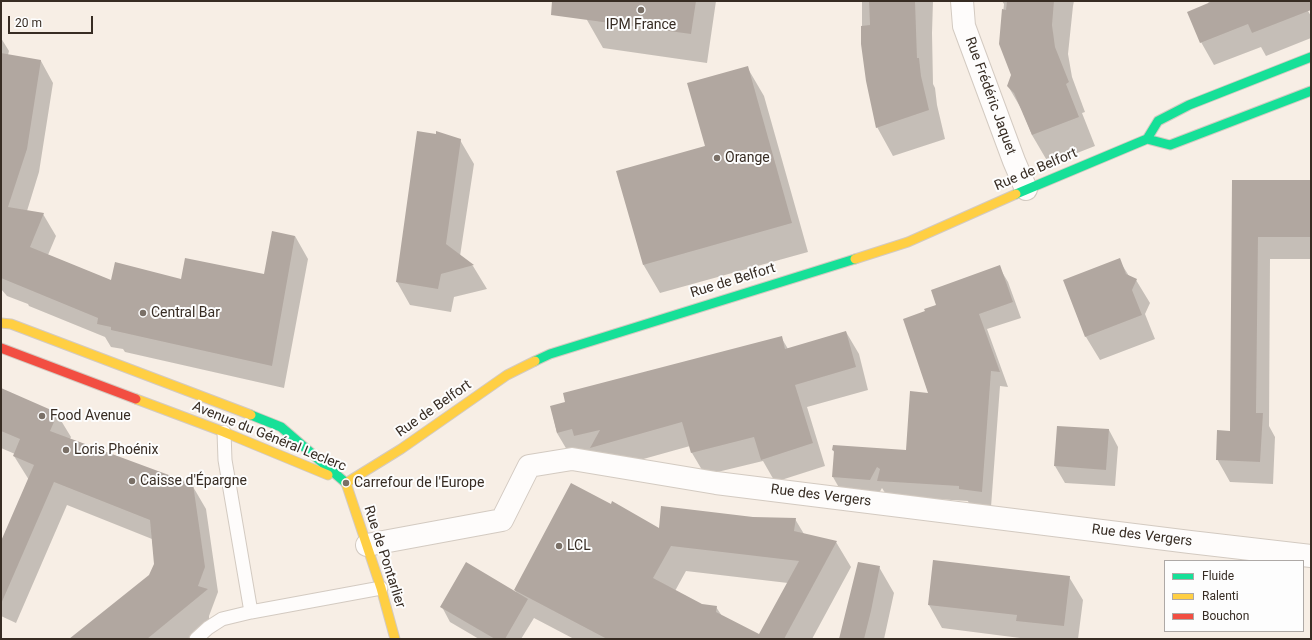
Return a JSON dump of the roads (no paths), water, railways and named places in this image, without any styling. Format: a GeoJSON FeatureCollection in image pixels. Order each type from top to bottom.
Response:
{"type":"FeatureCollection","features":[{"type":"Feature","properties":{"kind":"main road"},"geometry":{"type":"LineString","coordinates":[[1311,58],[1197,102],[1170,115],[1158,121],[1147,139],[1170,145],[1311,91]]}},
{"type":"Feature","properties":{"kind":"main road","name":"Rue de Belfort"},"geometry":{"type":"LineString","coordinates":[[346,483],[401,450],[506,375],[550,354],[908,242],[1026,189],[1147,139]]}},
{"type":"Feature","properties":{"kind":"main road","name":"Avenue du Général Leclerc"},"geometry":{"type":"LineString","coordinates":[[1,323],[11,324],[281,427],[346,483]]}},
{"type":"Feature","properties":{"kind":"main road","name":"Avenue du Général Leclerc"},"geometry":{"type":"LineString","coordinates":[[1,348],[224,432],[346,483]]}},
{"type":"Feature","properties":{"kind":"main road","name":"Rue de Pontarlier"},"geometry":{"type":"LineString","coordinates":[[346,483],[381,588],[395,639]]}},
{"type":"Feature","properties":{"kind":"street","name":"Rue Frédéric Jaquet"},"geometry":{"type":"LineString","coordinates":[[962,1],[964,26],[1014,161],[1026,189]]}},
{"type":"Feature","properties":{"kind":"street","name":"Rue des Vergers"},"geometry":{"type":"LineString","coordinates":[[367,545],[502,520],[529,466],[572,459],[731,485],[1311,556]]}},
{"type":"Feature","properties":{"kind":"lane"},"geometry":{"type":"LineString","coordinates":[[224,432],[225,460],[251,612]]}},
{"type":"Feature","properties":{"kind":"lane"},"geometry":{"type":"LineString","coordinates":[[196,639],[208,633],[222,619],[251,612],[381,588]]}},
{"type":"Feature","properties":{"kind":"place","name":"IPM France"},"geometry":{"type":"Point","coordinates":[641,10]}},
{"type":"Feature","properties":{"kind":"place","name":"Orange"},"geometry":{"type":"Point","coordinates":[717,158]}},
{"type":"Feature","properties":{"kind":"place","name":"Central Bar"},"geometry":{"type":"Point","coordinates":[143,313]}},
{"type":"Feature","properties":{"kind":"place","name":"Food Avenue"},"geometry":{"type":"Point","coordinates":[42,416]}},
{"type":"Feature","properties":{"kind":"place","name":"Loris Phoénix"},"geometry":{"type":"Point","coordinates":[66,450]}},
{"type":"Feature","properties":{"kind":"place","name":"Caisse d'Épargne"},"geometry":{"type":"Point","coordinates":[132,481]}},
{"type":"Feature","properties":{"kind":"place","name":"Carrefour de l'Europe"},"geometry":{"type":"Point","coordinates":[346,483]}},
{"type":"Feature","properties":{"kind":"place","name":"LCL"},"geometry":{"type":"Point","coordinates":[559,546]}}]}
